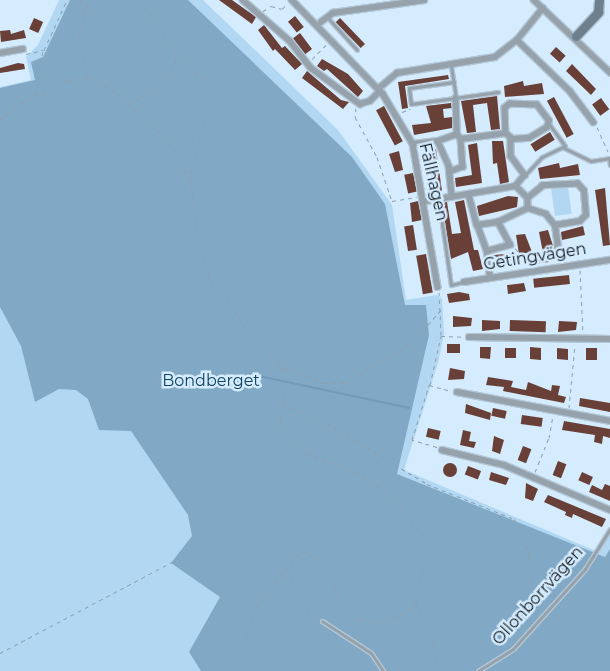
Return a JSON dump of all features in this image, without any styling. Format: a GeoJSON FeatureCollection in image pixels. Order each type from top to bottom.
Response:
{"type":"FeatureCollection","features":[{"type":"Feature","properties":{"kind":"street"},"geometry":{"type":"LineString","coordinates":[[243,0],[261,13],[308,62],[360,104],[370,101],[397,73],[451,66],[495,57],[517,40],[544,8]]}},
{"type":"Feature","properties":{"kind":"street","name":"Fällhagen"},"geometry":{"type":"LineString","coordinates":[[292,0],[379,90],[413,144],[425,199],[438,286]]}},
{"type":"Feature","properties":{"kind":"street"},"geometry":{"type":"LineString","coordinates":[[321,22],[341,11],[424,0]]}},
{"type":"Feature","properties":{"kind":"street"},"geometry":{"type":"LineString","coordinates":[[534,0],[576,36],[610,72]]}},
{"type":"Feature","properties":{"kind":"street"},"geometry":{"type":"LineString","coordinates":[[576,36],[601,8],[599,0]]}},
{"type":"Feature","properties":{"kind":"street"},"geometry":{"type":"LineString","coordinates":[[517,40],[570,91],[593,122]]}},
{"type":"Feature","properties":{"kind":"street"},"geometry":{"type":"LineString","coordinates":[[0,53],[23,49]]}},
{"type":"Feature","properties":{"kind":"street"},"geometry":{"type":"LineString","coordinates":[[450,172],[464,167],[456,98]]}},
{"type":"Feature","properties":{"kind":"street"},"geometry":{"type":"LineString","coordinates":[[425,199],[452,197],[516,186],[525,175],[511,156],[511,139],[506,134],[505,108],[510,104],[537,105],[548,124],[529,138],[511,139]]}},
{"type":"Feature","properties":{"kind":"street"},"geometry":{"type":"LineString","coordinates":[[413,144],[459,136],[506,134]]}},
{"type":"Feature","properties":{"kind":"street"},"geometry":{"type":"LineString","coordinates":[[438,141],[450,172],[452,197]]}},
{"type":"Feature","properties":{"kind":"street"},"geometry":{"type":"LineString","coordinates":[[528,198],[543,186],[580,185],[584,191],[586,215],[580,221],[555,225]]}},
{"type":"Feature","properties":{"kind":"street"},"geometry":{"type":"LineString","coordinates":[[516,186],[528,198],[528,208]]}},
{"type":"Feature","properties":{"kind":"street"},"geometry":{"type":"LineString","coordinates":[[469,194],[486,251],[490,278]]}},
{"type":"Feature","properties":{"kind":"street"},"geometry":{"type":"LineString","coordinates":[[477,225],[498,222],[528,208],[546,214],[555,225],[558,247],[553,252]]}},
{"type":"Feature","properties":{"kind":"street"},"geometry":{"type":"LineString","coordinates":[[486,251],[510,245],[498,222]]}},
{"type":"Feature","properties":{"kind":"street","name":"Getingvägen"},"geometry":{"type":"LineString","coordinates":[[464,282],[610,260]]}},
{"type":"Feature","properties":{"kind":"street"},"geometry":{"type":"LineString","coordinates":[[469,338],[610,339]]}},
{"type":"Feature","properties":{"kind":"street"},"geometry":{"type":"LineString","coordinates":[[456,392],[610,421]]}},
{"type":"Feature","properties":{"kind":"street"},"geometry":{"type":"LineString","coordinates":[[442,450],[533,476],[610,510]]}},
{"type":"Feature","properties":{"kind":"lane"},"geometry":{"type":"LineString","coordinates":[[327,18],[357,50]]}},
{"type":"Feature","properties":{"kind":"lane"},"geometry":{"type":"LineString","coordinates":[[451,66],[456,98]]}},
{"type":"Feature","properties":{"kind":"lane"},"geometry":{"type":"LineString","coordinates":[[454,82],[409,88],[411,104],[498,92]]}},
{"type":"Feature","properties":{"kind":"lane"},"geometry":{"type":"LineString","coordinates":[[548,124],[564,148],[591,161],[609,158],[610,165]]}},
{"type":"Feature","properties":{"kind":"lane"},"geometry":{"type":"LineString","coordinates":[[525,175],[542,157],[564,148]]}},
{"type":"Feature","properties":{"kind":"lane"},"geometry":{"type":"LineString","coordinates":[[439,203],[451,285],[464,282]]}},
{"type":"Feature","properties":{"kind":"lane","name":"Ollonborrvägen"},"geometry":{"type":"LineString","coordinates":[[478,671],[495,663],[513,649],[537,620],[585,569],[610,529]]}},
{"type":"Feature","properties":{"kind":"lane"},"geometry":{"type":"LineString","coordinates":[[322,621],[371,653],[383,671]]}},
{"type":"Feature","properties":{"kind":"path"},"geometry":{"type":"LineString","coordinates":[[36,96],[44,50],[67,0]]}},
{"type":"Feature","properties":{"kind":"path"},"geometry":{"type":"LineString","coordinates":[[81,0],[84,12]]}},
{"type":"Feature","properties":{"kind":"path"},"geometry":{"type":"LineString","coordinates":[[87,78],[79,38],[84,12],[89,0]]}},
{"type":"Feature","properties":{"kind":"path"},"geometry":{"type":"LineString","coordinates":[[141,0],[178,54],[206,83],[206,115],[198,137],[190,179]]}},
{"type":"Feature","properties":{"kind":"path"},"geometry":{"type":"LineString","coordinates":[[261,13],[270,6],[282,9],[292,0]]}},
{"type":"Feature","properties":{"kind":"path"},"geometry":{"type":"LineString","coordinates":[[308,62],[332,40]]}},
{"type":"Feature","properties":{"kind":"path"},"geometry":{"type":"LineString","coordinates":[[23,49],[31,55],[44,50]]}},
{"type":"Feature","properties":{"kind":"path"},"geometry":{"type":"LineString","coordinates":[[126,103],[153,93],[172,71],[178,54]]}},
{"type":"Feature","properties":{"kind":"path"},"geometry":{"type":"LineString","coordinates":[[0,120],[36,96],[66,80],[87,78],[108,87],[177,150],[190,179],[198,242],[211,282],[227,297],[246,330],[283,367],[324,383],[345,383],[412,343],[441,310]]}},
{"type":"Feature","properties":{"kind":"path"},"geometry":{"type":"LineString","coordinates":[[360,104],[354,117],[377,157],[392,201],[425,199]]}},
{"type":"Feature","properties":{"kind":"path"},"geometry":{"type":"LineString","coordinates":[[395,115],[410,109],[411,104]]}},
{"type":"Feature","properties":{"kind":"path"},"geometry":{"type":"LineString","coordinates":[[593,122],[607,147],[609,158]]}},
{"type":"Feature","properties":{"kind":"path"},"geometry":{"type":"LineString","coordinates":[[510,245],[523,257]]}},
{"type":"Feature","properties":{"kind":"path"},"geometry":{"type":"LineString","coordinates":[[579,264],[583,339]]}},
{"type":"Feature","properties":{"kind":"path"},"geometry":{"type":"LineString","coordinates":[[438,286],[441,310],[441,336],[429,386],[412,440],[442,450]]}},
{"type":"Feature","properties":{"kind":"path"},"geometry":{"type":"LineString","coordinates":[[441,336],[469,338]]}},
{"type":"Feature","properties":{"kind":"path"},"geometry":{"type":"LineString","coordinates":[[568,413],[576,339]]}},
{"type":"Feature","properties":{"kind":"path"},"geometry":{"type":"LineString","coordinates":[[250,671],[245,645],[257,605],[303,551],[329,574],[346,609],[371,623],[390,621],[411,609],[416,601],[426,553],[422,532],[376,484],[297,445],[282,428],[282,404],[288,380],[283,367]]}},
{"type":"Feature","properties":{"kind":"path"},"geometry":{"type":"LineString","coordinates":[[429,386],[456,392]]}},
{"type":"Feature","properties":{"kind":"path"},"geometry":{"type":"LineString","coordinates":[[282,404],[333,427],[427,484],[514,519],[523,530],[530,557],[537,620]]}},
{"type":"Feature","properties":{"kind":"path"},"geometry":{"type":"LineString","coordinates":[[533,476],[549,438],[554,411]]}},
{"type":"Feature","properties":{"kind":"path"},"geometry":{"type":"LineString","coordinates":[[0,653],[174,562]]}},
{"type":"Feature","properties":{"kind":"path"},"geometry":{"type":"LineString","coordinates":[[284,574],[299,590],[310,617],[322,621]]}},
{"type":"Feature","properties":{"kind":"path"},"geometry":{"type":"LineString","coordinates":[[416,601],[433,641],[439,671]]}},
{"type":"Feature","properties":{"kind":"path"},"geometry":{"type":"LineString","coordinates":[[495,663],[497,671]]}},
{"type":"Feature","properties":{"kind":"green space","name":"Bondberget"},"geometry":{"type":"Polygon","coordinates":[[[59,0],[203,0],[338,130],[392,205],[406,300],[437,295],[442,299],[444,334],[438,363],[404,470],[596,551],[610,527],[610,671],[0,671],[0,87],[31,80],[26,57],[38,45],[59,0]]]}},
{"type":"Feature","properties":{"kind":"green space","name":"Bondberget"},"geometry":{"type":"Polygon","coordinates":[[[70,0],[188,0],[352,157],[385,204],[405,305],[426,305],[429,335],[397,474],[605,557],[610,549],[610,671],[201,671],[189,652],[220,597],[171,563],[192,536],[188,515],[131,431],[99,430],[88,399],[76,390],[59,389],[35,402],[21,346],[0,307],[0,88],[35,80],[31,62],[43,57],[70,0]]]}},
{"type":"Feature","properties":{"kind":"green space"},"geometry":{"type":"Polygon","coordinates":[[[568,187],[572,214],[555,216],[551,189],[568,187]]]}},
{"type":"Feature","properties":{"kind":"building"},"geometry":{"type":"Polygon","coordinates":[[[219,0],[232,0],[256,17],[252,24],[219,0]]]}},
{"type":"Feature","properties":{"kind":"building"},"geometry":{"type":"Polygon","coordinates":[[[295,16],[304,27],[297,33],[288,22],[295,16]]]}},
{"type":"Feature","properties":{"kind":"building"},"geometry":{"type":"Polygon","coordinates":[[[34,18],[43,22],[38,33],[29,29],[34,18]]]}},
{"type":"Feature","properties":{"kind":"building"},"geometry":{"type":"Polygon","coordinates":[[[340,18],[365,44],[361,48],[336,22],[340,18]]]}},
{"type":"Feature","properties":{"kind":"building"},"geometry":{"type":"Polygon","coordinates":[[[264,25],[282,48],[285,46],[302,64],[295,70],[275,49],[273,51],[258,30],[264,25]]]}},
{"type":"Feature","properties":{"kind":"building"},"geometry":{"type":"Polygon","coordinates":[[[10,30],[11,34],[24,30],[26,38],[1,42],[0,31],[10,30]]]}},
{"type":"Feature","properties":{"kind":"building"},"geometry":{"type":"Polygon","coordinates":[[[300,33],[312,49],[305,54],[293,38],[300,33]]]}},
{"type":"Feature","properties":{"kind":"building"},"geometry":{"type":"Polygon","coordinates":[[[556,47],[566,56],[560,62],[550,54],[556,47]]]}},
{"type":"Feature","properties":{"kind":"building"},"geometry":{"type":"Polygon","coordinates":[[[322,59],[348,74],[363,91],[358,97],[327,69],[324,71],[317,66],[322,59]]]}},
{"type":"Feature","properties":{"kind":"building"},"geometry":{"type":"Polygon","coordinates":[[[18,63],[24,64],[25,69],[0,73],[0,68],[18,63]]]}},
{"type":"Feature","properties":{"kind":"building"},"geometry":{"type":"Polygon","coordinates":[[[572,64],[596,89],[591,95],[566,71],[572,64]]]}},
{"type":"Feature","properties":{"kind":"building"},"geometry":{"type":"Polygon","coordinates":[[[307,71],[341,100],[349,102],[343,109],[302,78],[307,71]]]}},
{"type":"Feature","properties":{"kind":"building"},"geometry":{"type":"Polygon","coordinates":[[[448,75],[449,79],[405,86],[408,108],[402,109],[398,82],[448,75]]]}},
{"type":"Feature","properties":{"kind":"building"},"geometry":{"type":"Polygon","coordinates":[[[523,81],[524,86],[542,83],[544,94],[505,97],[504,86],[523,81]]]}},
{"type":"Feature","properties":{"kind":"building"},"geometry":{"type":"Polygon","coordinates":[[[497,96],[500,129],[491,130],[487,103],[473,105],[476,132],[467,133],[461,101],[497,96]]]}},
{"type":"Feature","properties":{"kind":"building"},"geometry":{"type":"Polygon","coordinates":[[[554,97],[574,134],[567,138],[547,101],[554,97]]]}},
{"type":"Feature","properties":{"kind":"building"},"geometry":{"type":"Polygon","coordinates":[[[601,98],[609,109],[600,116],[592,104],[601,98]]]}},
{"type":"Feature","properties":{"kind":"building"},"geometry":{"type":"Polygon","coordinates":[[[451,103],[452,108],[443,109],[444,118],[452,117],[452,128],[414,135],[412,125],[431,123],[426,106],[451,103]]]}},
{"type":"Feature","properties":{"kind":"building"},"geometry":{"type":"Polygon","coordinates":[[[384,106],[403,141],[395,146],[376,110],[384,106]]]}},
{"type":"Feature","properties":{"kind":"building"},"geometry":{"type":"Polygon","coordinates":[[[550,132],[555,140],[535,152],[530,144],[550,132]]]}},
{"type":"Feature","properties":{"kind":"building"},"geometry":{"type":"Polygon","coordinates":[[[492,141],[503,141],[509,182],[500,184],[497,163],[493,164],[492,141]]]}},
{"type":"Feature","properties":{"kind":"building"},"geometry":{"type":"Polygon","coordinates":[[[477,143],[482,183],[456,187],[455,178],[472,175],[468,145],[477,143]]]}},
{"type":"Feature","properties":{"kind":"building"},"geometry":{"type":"Polygon","coordinates":[[[425,149],[436,149],[442,191],[434,192],[431,171],[426,171],[425,149]]]}},
{"type":"Feature","properties":{"kind":"building"},"geometry":{"type":"Polygon","coordinates":[[[399,151],[403,170],[395,172],[389,154],[399,151]]]}},
{"type":"Feature","properties":{"kind":"building"},"geometry":{"type":"Polygon","coordinates":[[[559,163],[560,168],[578,164],[580,175],[540,179],[538,168],[559,163]]]}},
{"type":"Feature","properties":{"kind":"building"},"geometry":{"type":"Polygon","coordinates":[[[413,173],[417,192],[408,193],[404,175],[413,173]]]}},
{"type":"Feature","properties":{"kind":"building"},"geometry":{"type":"Polygon","coordinates":[[[605,188],[610,245],[603,246],[595,190],[605,188]]]}},
{"type":"Feature","properties":{"kind":"building"},"geometry":{"type":"Polygon","coordinates":[[[508,196],[518,197],[517,207],[479,216],[477,206],[508,196]]]}},
{"type":"Feature","properties":{"kind":"building"},"geometry":{"type":"Polygon","coordinates":[[[464,200],[474,250],[478,250],[483,269],[473,271],[468,252],[451,259],[442,203],[447,202],[452,234],[461,233],[455,202],[464,200]]]}},
{"type":"Feature","properties":{"kind":"building"},"geometry":{"type":"Polygon","coordinates":[[[418,201],[422,220],[412,222],[410,203],[418,201]]]}},
{"type":"Feature","properties":{"kind":"building"},"geometry":{"type":"Polygon","coordinates":[[[413,225],[417,250],[408,251],[404,226],[413,225]]]}},
{"type":"Feature","properties":{"kind":"building"},"geometry":{"type":"Polygon","coordinates":[[[583,226],[585,235],[562,240],[561,232],[583,226]]]}},
{"type":"Feature","properties":{"kind":"building"},"geometry":{"type":"Polygon","coordinates":[[[548,230],[553,246],[547,250],[549,262],[533,264],[533,259],[544,258],[539,232],[548,230]]]}},
{"type":"Feature","properties":{"kind":"building"},"geometry":{"type":"Polygon","coordinates":[[[525,234],[532,252],[519,254],[516,235],[525,234]]]}},
{"type":"Feature","properties":{"kind":"building"},"geometry":{"type":"Polygon","coordinates":[[[514,253],[515,262],[493,264],[492,255],[514,253]]]}},
{"type":"Feature","properties":{"kind":"building"},"geometry":{"type":"Polygon","coordinates":[[[426,254],[433,292],[423,294],[416,256],[426,254]]]}},
{"type":"Feature","properties":{"kind":"building"},"geometry":{"type":"Polygon","coordinates":[[[569,275],[570,284],[534,288],[533,279],[569,275]]]}},
{"type":"Feature","properties":{"kind":"building"},"geometry":{"type":"Polygon","coordinates":[[[524,283],[526,291],[508,294],[507,285],[524,283]]]}},
{"type":"Feature","properties":{"kind":"building"},"geometry":{"type":"Polygon","coordinates":[[[459,292],[469,294],[470,300],[449,303],[447,294],[459,292]]]}},
{"type":"Feature","properties":{"kind":"building"},"geometry":{"type":"Polygon","coordinates":[[[453,316],[472,318],[471,326],[453,327],[453,316]]]}},
{"type":"Feature","properties":{"kind":"building"},"geometry":{"type":"Polygon","coordinates":[[[482,320],[500,321],[500,329],[482,331],[482,320]]]}},
{"type":"Feature","properties":{"kind":"building"},"geometry":{"type":"Polygon","coordinates":[[[510,320],[546,321],[546,332],[510,331],[510,320]]]}},
{"type":"Feature","properties":{"kind":"building"},"geometry":{"type":"Polygon","coordinates":[[[559,321],[577,322],[576,330],[558,332],[559,321]]]}},
{"type":"Feature","properties":{"kind":"building"},"geometry":{"type":"Polygon","coordinates":[[[447,344],[460,344],[460,353],[447,353],[447,344]]]}},
{"type":"Feature","properties":{"kind":"building"},"geometry":{"type":"Polygon","coordinates":[[[480,347],[491,347],[490,359],[480,358],[480,347]]]}},
{"type":"Feature","properties":{"kind":"building"},"geometry":{"type":"Polygon","coordinates":[[[530,347],[541,348],[541,360],[530,359],[530,347]]]}},
{"type":"Feature","properties":{"kind":"building"},"geometry":{"type":"Polygon","coordinates":[[[505,348],[516,348],[516,358],[505,358],[505,348]]]}},
{"type":"Feature","properties":{"kind":"building"},"geometry":{"type":"Polygon","coordinates":[[[557,348],[568,349],[568,360],[557,359],[557,348]]]}},
{"type":"Feature","properties":{"kind":"building"},"geometry":{"type":"Polygon","coordinates":[[[586,348],[597,348],[597,360],[586,360],[586,348]]]}},
{"type":"Feature","properties":{"kind":"building"},"geometry":{"type":"Polygon","coordinates":[[[450,368],[465,371],[464,379],[448,380],[450,368]]]}},
{"type":"Feature","properties":{"kind":"building"},"geometry":{"type":"Polygon","coordinates":[[[488,377],[513,381],[511,387],[526,390],[528,382],[551,391],[552,385],[560,386],[558,395],[566,397],[564,403],[503,391],[504,387],[486,385],[488,377]]]}},
{"type":"Feature","properties":{"kind":"building"},"geometry":{"type":"Polygon","coordinates":[[[580,398],[610,403],[610,412],[579,406],[580,398]]]}},
{"type":"Feature","properties":{"kind":"building"},"geometry":{"type":"Polygon","coordinates":[[[466,404],[491,413],[490,420],[465,413],[466,404]]]}},
{"type":"Feature","properties":{"kind":"building"},"geometry":{"type":"Polygon","coordinates":[[[493,408],[507,411],[505,419],[491,416],[493,408]]]}},
{"type":"Feature","properties":{"kind":"building"},"geometry":{"type":"Polygon","coordinates":[[[522,415],[543,418],[542,427],[521,424],[522,415]]]}},
{"type":"Feature","properties":{"kind":"building"},"geometry":{"type":"Polygon","coordinates":[[[564,421],[610,429],[610,438],[603,436],[602,444],[594,442],[595,435],[562,430],[564,421]]]}},
{"type":"Feature","properties":{"kind":"building"},"geometry":{"type":"Polygon","coordinates":[[[428,428],[441,431],[439,440],[426,437],[428,428]]]}},
{"type":"Feature","properties":{"kind":"building"},"geometry":{"type":"Polygon","coordinates":[[[463,430],[471,432],[469,441],[476,442],[474,448],[460,445],[463,430]]]}},
{"type":"Feature","properties":{"kind":"building"},"geometry":{"type":"Polygon","coordinates":[[[494,436],[504,440],[500,454],[492,451],[494,436]]]}},
{"type":"Feature","properties":{"kind":"building"},"geometry":{"type":"Polygon","coordinates":[[[523,446],[531,449],[526,463],[518,460],[523,446]]]}},
{"type":"Feature","properties":{"kind":"building"},"geometry":{"type":"Polygon","coordinates":[[[558,461],[566,464],[561,478],[553,475],[558,461]]]}},
{"type":"Feature","properties":{"kind":"building"},"geometry":{"type":"Polygon","coordinates":[[[450,463],[455,465],[457,470],[455,475],[450,477],[445,475],[443,470],[445,465],[450,463]]]}},
{"type":"Feature","properties":{"kind":"building"},"geometry":{"type":"Polygon","coordinates":[[[468,466],[481,471],[478,479],[465,474],[468,466]]]}},
{"type":"Feature","properties":{"kind":"building"},"geometry":{"type":"Polygon","coordinates":[[[491,472],[509,478],[506,485],[489,480],[491,472]]]}},
{"type":"Feature","properties":{"kind":"building"},"geometry":{"type":"Polygon","coordinates":[[[582,472],[593,477],[589,485],[578,480],[582,472]]]}},
{"type":"Feature","properties":{"kind":"building"},"geometry":{"type":"Polygon","coordinates":[[[526,483],[538,489],[533,501],[525,498],[526,483]]]}},
{"type":"Feature","properties":{"kind":"building"},"geometry":{"type":"Polygon","coordinates":[[[605,484],[610,486],[610,501],[589,492],[592,485],[602,490],[605,484]]]}},
{"type":"Feature","properties":{"kind":"building"},"geometry":{"type":"Polygon","coordinates":[[[548,495],[606,519],[602,527],[573,514],[572,518],[565,515],[566,512],[544,502],[548,495]]]}},
{"type":"Feature","properties":{"kind":"waterway"},"geometry":{"type":"LineString","coordinates":[[249,374],[409,408]]}}]}
